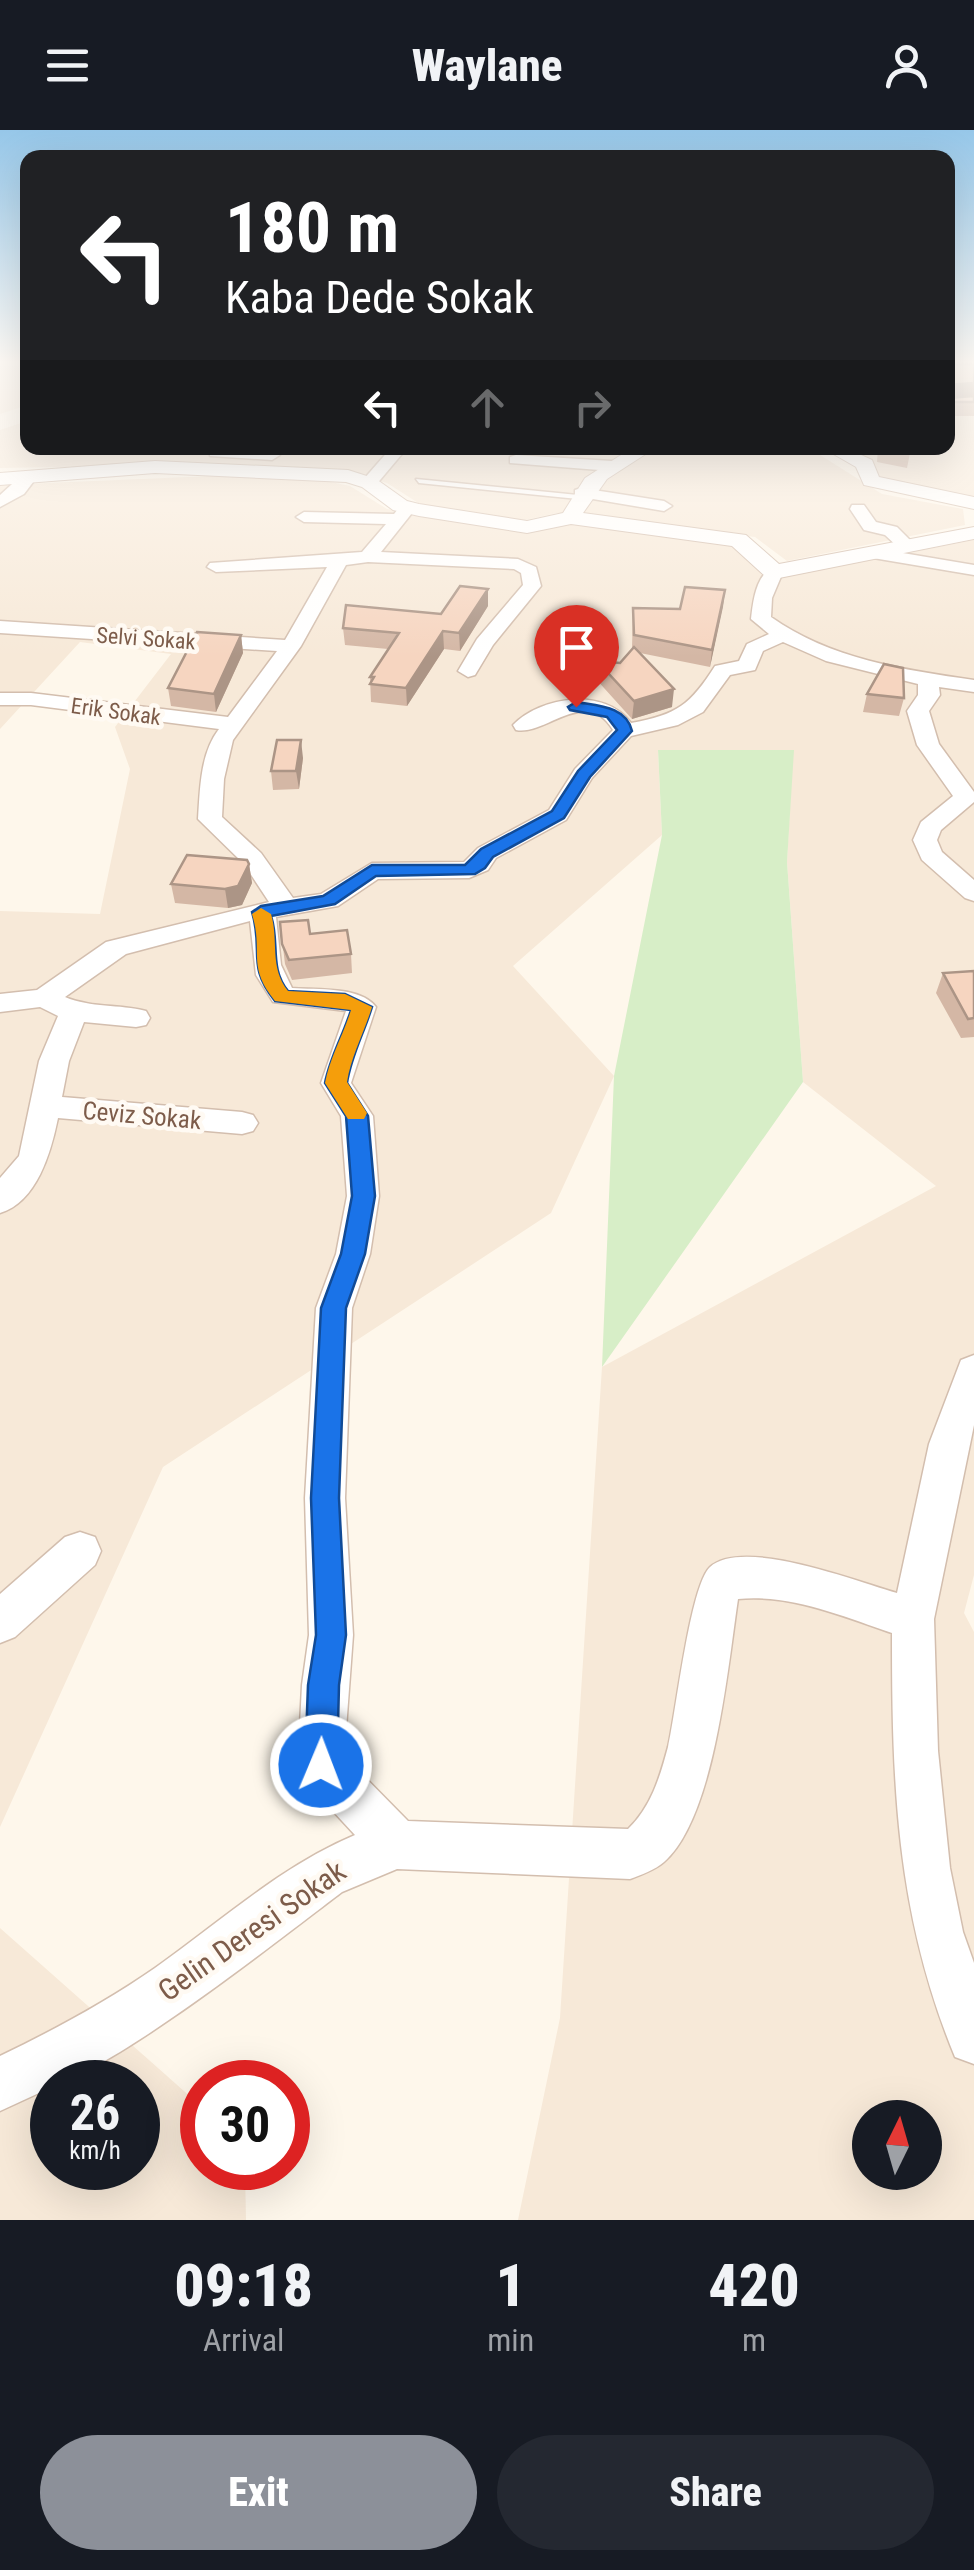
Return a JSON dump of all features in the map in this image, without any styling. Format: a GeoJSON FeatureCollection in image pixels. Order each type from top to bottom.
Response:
{"type":"FeatureCollection","features":[{"type":"Feature","properties":{"kind":"street"},"geometry":{"type":"LineString","coordinates":[[0,479],[207,462]]}},
{"type":"Feature","properties":{"kind":"street"},"geometry":{"type":"LineString","coordinates":[[289,462],[369,483],[403,514]]}},
{"type":"Feature","properties":{"kind":"street"},"geometry":{"type":"LineString","coordinates":[[369,483],[387,462]]}},
{"type":"Feature","properties":{"kind":"street"},"geometry":{"type":"LineString","coordinates":[[541,462],[612,466]]}},
{"type":"Feature","properties":{"kind":"street"},"geometry":{"type":"LineString","coordinates":[[577,503],[594,476],[620,462]]}},
{"type":"Feature","properties":{"kind":"street"},"geometry":{"type":"LineString","coordinates":[[860,462],[865,464],[871,481],[974,503]]}},
{"type":"Feature","properties":{"kind":"street"},"geometry":{"type":"LineString","coordinates":[[0,502],[18,491],[29,477]]}},
{"type":"Feature","properties":{"kind":"street"},"geometry":{"type":"LineString","coordinates":[[577,503],[738,540],[774,572]]}},
{"type":"Feature","properties":{"kind":"street"},"geometry":{"type":"LineString","coordinates":[[304,517],[403,514],[527,527],[577,503],[664,506]]}},
{"type":"Feature","properties":{"kind":"street"},"geometry":{"type":"LineString","coordinates":[[858,509],[870,526],[891,530],[906,545]]}},
{"type":"Feature","properties":{"kind":"street"},"geometry":{"type":"LineString","coordinates":[[368,557],[403,514]]}},
{"type":"Feature","properties":{"kind":"street"},"geometry":{"type":"LineString","coordinates":[[518,564],[527,527]]}},
{"type":"Feature","properties":{"kind":"street"},"geometry":{"type":"LineString","coordinates":[[774,572],[974,533]]}},
{"type":"Feature","properties":{"kind":"street"},"geometry":{"type":"LineString","coordinates":[[879,554],[974,570]]}},
{"type":"Feature","properties":{"kind":"street"},"geometry":{"type":"LineString","coordinates":[[216,567],[340,562],[368,557],[518,564],[530,571],[532,586],[484,643],[468,671]]}},
{"type":"Feature","properties":{"kind":"street"},"geometry":{"type":"LineString","coordinates":[[340,562],[291,646],[222,740],[212,779],[210,819],[258,861],[274,884],[265,966],[269,980],[282,996],[345,1001],[362,1007],[351,1043],[340,1060],[336,1083],[357,1116],[363,1196],[353,1254],[334,1308],[325,1498],[331,1635],[324,1685],[321,1765],[397,1844]]}},
{"type":"Feature","properties":{"kind":"street"},"geometry":{"type":"LineString","coordinates":[[774,572],[761,619],[784,635],[844,658],[974,686]]}},
{"type":"Feature","properties":{"kind":"street","name":"Selvi Sokak"},"geometry":{"type":"LineString","coordinates":[[0,627],[291,646]]}},
{"type":"Feature","properties":{"kind":"street"},"geometry":{"type":"LineString","coordinates":[[0,1003],[44,998],[116,948],[328,900],[372,871],[468,870],[479,865],[487,853],[558,815],[583,774],[624,731],[690,715],[715,689],[722,670],[748,666],[754,648],[784,635]]}},
{"type":"Feature","properties":{"kind":"street"},"geometry":{"type":"LineString","coordinates":[[928,679],[929,695],[918,711],[928,745],[966,798],[930,827],[925,840],[931,856],[974,893]]}},
{"type":"Feature","properties":{"kind":"street","name":"Erik Sokak"},"geometry":{"type":"LineString","coordinates":[[0,700],[31,699],[232,724]]}},
{"type":"Feature","properties":{"kind":"street"},"geometry":{"type":"LineString","coordinates":[[524,726],[552,710],[576,707],[612,714],[623,723],[624,731]]}},
{"type":"Feature","properties":{"kind":"street"},"geometry":{"type":"LineString","coordinates":[[44,998],[74,1012],[136,1018]]}},
{"type":"Feature","properties":{"kind":"street","name":"Ceviz Sokak"},"geometry":{"type":"LineString","coordinates":[[0,1202],[34,1159],[43,1106],[60,1044],[74,1012]]}},
{"type":"Feature","properties":{"kind":"street","name":"Ceviz Sokak"},"geometry":{"type":"LineString","coordinates":[[43,1106],[242,1123]]}},
{"type":"Feature","properties":{"kind":"street"},"geometry":{"type":"LineString","coordinates":[[974,1371],[948,1444],[912,1619],[914,1751],[926,1868],[938,1932],[965,1984],[974,2038]]}},
{"type":"Feature","properties":{"kind":"street"},"geometry":{"type":"LineString","coordinates":[[0,1622],[80,1551]]}},
{"type":"Feature","properties":{"kind":"street","name":"Gelin Deresi Sokak"},"geometry":{"type":"LineString","coordinates":[[0,2084],[83,2044],[170,1988],[324,1875],[397,1844],[607,1856],[630,1855],[650,1842],[676,1797],[691,1749],[718,1592],[726,1580],[751,1576],[790,1580],[912,1619]]}},
{"type":"Feature","properties":{"kind":"lane"},"geometry":{"type":"LineString","coordinates":[[419,481],[577,503]]}},
{"type":"Feature","properties":{"kind":"shaded area"},"geometry":{"type":"Polygon","coordinates":[[[0,462],[830,462],[882,494],[963,509],[965,525],[787,561],[755,537],[557,513],[525,520],[423,506],[387,483],[333,469],[238,464],[0,468],[0,462]]]}},
{"type":"Feature","properties":{"kind":"shaded area"},"geometry":{"type":"Polygon","coordinates":[[[869,462],[974,462],[974,497],[881,478],[869,462]]]}},
{"type":"Feature","properties":{"kind":"shaded area"},"geometry":{"type":"Polygon","coordinates":[[[236,475],[321,480],[350,486],[387,509],[445,518],[536,531],[572,522],[730,543],[786,576],[974,540],[974,1575],[964,1613],[974,1632],[974,2220],[518,2220],[560,2018],[602,1367],[936,1186],[803,1082],[787,862],[793,750],[658,751],[662,835],[513,966],[614,1076],[551,1213],[163,1467],[0,1827],[0,911],[100,914],[130,769],[115,727],[171,654],[80,642],[0,729],[0,485],[236,475]]]}},
{"type":"Feature","properties":{"kind":"shaded area"},"geometry":{"type":"Polygon","coordinates":[[[0,1928],[149,2060],[30,2060],[30,2190],[160,2190],[160,2070],[180,2088],[180,2190],[245,2190],[246,2220],[0,2220],[0,1928]]]}},
{"type":"Feature","properties":{"kind":"green space"},"geometry":{"type":"Polygon","coordinates":[[[658,750],[794,750],[787,862],[803,1082],[602,1367],[614,1076],[662,835],[658,750]]]}},
{"type":"Feature","properties":{"kind":"building"},"geometry":{"type":"Polygon","coordinates":[[[460,586],[488,589],[459,633],[443,631],[406,688],[370,684],[374,677],[370,677],[399,633],[343,628],[346,605],[441,614],[460,586]]]}},
{"type":"Feature","properties":{"kind":"building"},"geometry":{"type":"Polygon","coordinates":[[[685,587],[725,590],[712,650],[634,635],[633,608],[680,609],[685,587]]]}},
{"type":"Feature","properties":{"kind":"building"},"geometry":{"type":"Polygon","coordinates":[[[197,632],[241,635],[214,694],[168,688],[197,632]]]}},
{"type":"Feature","properties":{"kind":"building"},"geometry":{"type":"Polygon","coordinates":[[[634,647],[674,689],[634,701],[597,661],[620,663],[634,647]]]}},
{"type":"Feature","properties":{"kind":"building"},"geometry":{"type":"Polygon","coordinates":[[[884,664],[903,668],[904,698],[867,694],[884,664]]]}},
{"type":"Feature","properties":{"kind":"building"},"geometry":{"type":"Polygon","coordinates":[[[277,740],[301,740],[296,771],[271,771],[277,740]]]}},
{"type":"Feature","properties":{"kind":"building"},"geometry":{"type":"Polygon","coordinates":[[[187,855],[247,860],[249,864],[238,886],[225,889],[171,884],[187,855]]]}},
{"type":"Feature","properties":{"kind":"building"},"geometry":{"type":"Polygon","coordinates":[[[308,920],[310,934],[347,930],[351,954],[289,960],[282,944],[280,922],[308,920]]]}},
{"type":"Feature","properties":{"kind":"building"},"geometry":{"type":"Polygon","coordinates":[[[974,971],[974,1018],[968,1019],[943,973],[974,971]]]}},
{"type":"Feature","properties":{"kind":"slow traffic"},"geometry":{"type":"LineString","coordinates":[[261,914],[268,930],[265,966],[269,980],[282,996],[345,1001],[362,1007],[351,1043],[340,1060],[336,1083],[356,1113]]}},
{"type":"Feature","properties":{"kind":"route"},"geometry":{"type":"LineString","coordinates":[[321,1765],[324,1685],[331,1635],[325,1498],[334,1308],[359,1231],[363,1196],[357,1116],[352,1102],[336,1083],[340,1060],[351,1043],[362,1007],[345,1001],[282,996],[269,980],[265,966],[268,930],[261,912],[328,900],[372,871],[468,870],[479,865],[487,853],[558,815],[583,774],[624,731],[623,723],[612,714],[576,707]]}}]}
